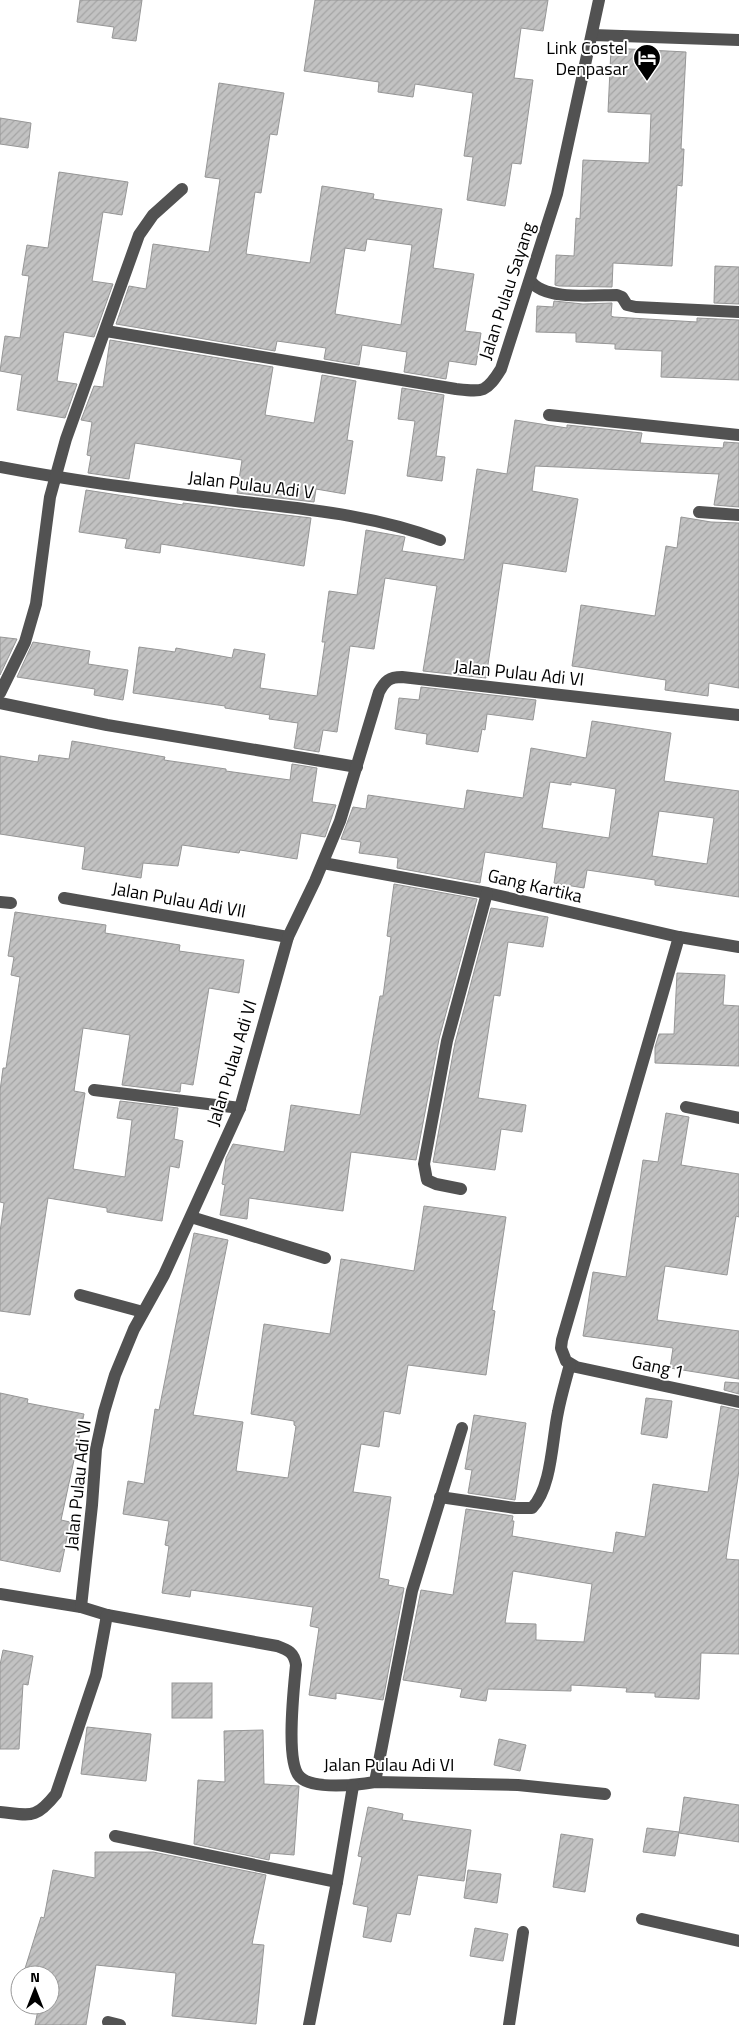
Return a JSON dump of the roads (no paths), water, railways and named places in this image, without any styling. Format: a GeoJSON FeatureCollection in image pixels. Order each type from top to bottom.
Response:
{"type":"FeatureCollection","features":[{"type":"Feature","properties":{"kind":"street","name":"Jalan Pulau Sayang"},"geometry":{"type":"LineString","coordinates":[[106,331],[478,392],[491,385],[501,369],[557,194],[599,0]]}},
{"type":"Feature","properties":{"kind":"street"},"geometry":{"type":"LineString","coordinates":[[592,35],[739,40]]}},
{"type":"Feature","properties":{"kind":"street"},"geometry":{"type":"LineString","coordinates":[[0,693],[24,642],[36,604],[54,477],[139,235],[153,215],[182,188]]}},
{"type":"Feature","properties":{"kind":"street"},"geometry":{"type":"LineString","coordinates":[[530,280],[536,286],[550,293],[617,295],[622,297],[627,305],[636,307],[739,312]]}},
{"type":"Feature","properties":{"kind":"street"},"geometry":{"type":"LineString","coordinates":[[549,415],[739,435]]}},
{"type":"Feature","properties":{"kind":"street","name":"Jalan Pulau Adi V"},"geometry":{"type":"LineString","coordinates":[[0,467],[54,477],[342,515],[401,526],[440,540]]}},
{"type":"Feature","properties":{"kind":"street"},"geometry":{"type":"LineString","coordinates":[[699,512],[739,514]]}},
{"type":"Feature","properties":{"kind":"street","name":"Jalan Pulau Adi VI"},"geometry":{"type":"LineString","coordinates":[[605,1794],[518,1784],[375,1782],[353,1786],[326,1785],[302,1779],[295,1771],[291,1750],[296,1665],[292,1652],[277,1646],[107,1614],[81,1607],[96,1448],[115,1376],[134,1329],[164,1275],[240,1108],[288,937],[340,821],[379,692],[384,683],[390,678],[395,677],[739,715]]}},
{"type":"Feature","properties":{"kind":"street"},"geometry":{"type":"LineString","coordinates":[[0,703],[107,725],[357,767]]}},
{"type":"Feature","properties":{"kind":"street","name":"Gang Kartika"},"geometry":{"type":"LineString","coordinates":[[323,862],[487,893],[679,937],[739,947]]}},
{"type":"Feature","properties":{"kind":"street"},"geometry":{"type":"LineString","coordinates":[[461,1189],[436,1184],[427,1180],[424,1164],[447,1041],[487,893]]}},
{"type":"Feature","properties":{"kind":"street","name":"Jalan Pulau Adi VII"},"geometry":{"type":"LineString","coordinates":[[64,898],[288,937]]}},
{"type":"Feature","properties":{"kind":"street"},"geometry":{"type":"LineString","coordinates":[[440,1497],[515,1508],[532,1508],[540,1500],[547,1476],[558,1413],[570,1364],[563,1357],[562,1340],[679,937]]}},
{"type":"Feature","properties":{"kind":"street"},"geometry":{"type":"LineString","coordinates":[[94,1090],[240,1108]]}},
{"type":"Feature","properties":{"kind":"street"},"geometry":{"type":"LineString","coordinates":[[686,1107],[739,1118]]}},
{"type":"Feature","properties":{"kind":"street"},"geometry":{"type":"LineString","coordinates":[[191,1217],[325,1258]]}},
{"type":"Feature","properties":{"kind":"street"},"geometry":{"type":"LineString","coordinates":[[80,1295],[143,1312]]}},
{"type":"Feature","properties":{"kind":"street","name":"Gang 1"},"geometry":{"type":"LineString","coordinates":[[570,1364],[739,1402]]}},
{"type":"Feature","properties":{"kind":"street"},"geometry":{"type":"LineString","coordinates":[[375,1782],[412,1591],[462,1428]]}},
{"type":"Feature","properties":{"kind":"street"},"geometry":{"type":"LineString","coordinates":[[0,1594],[81,1607]]}},
{"type":"Feature","properties":{"kind":"street"},"geometry":{"type":"LineString","coordinates":[[0,1812],[34,1815],[44,1808],[56,1794],[96,1675],[107,1614]]}},
{"type":"Feature","properties":{"kind":"street"},"geometry":{"type":"LineString","coordinates":[[309,2025],[337,1882],[353,1786]]}},
{"type":"Feature","properties":{"kind":"street"},"geometry":{"type":"LineString","coordinates":[[115,1836],[337,1882]]}},
{"type":"Feature","properties":{"kind":"street"},"geometry":{"type":"LineString","coordinates":[[642,1919],[739,1941]]}},
{"type":"Feature","properties":{"kind":"street"},"geometry":{"type":"LineString","coordinates":[[509,2025],[523,1932]]}},
{"type":"Feature","properties":{"kind":"place","name":"Link Costel Denpasar"},"geometry":{"type":"Point","coordinates":[647,82]}}]}
